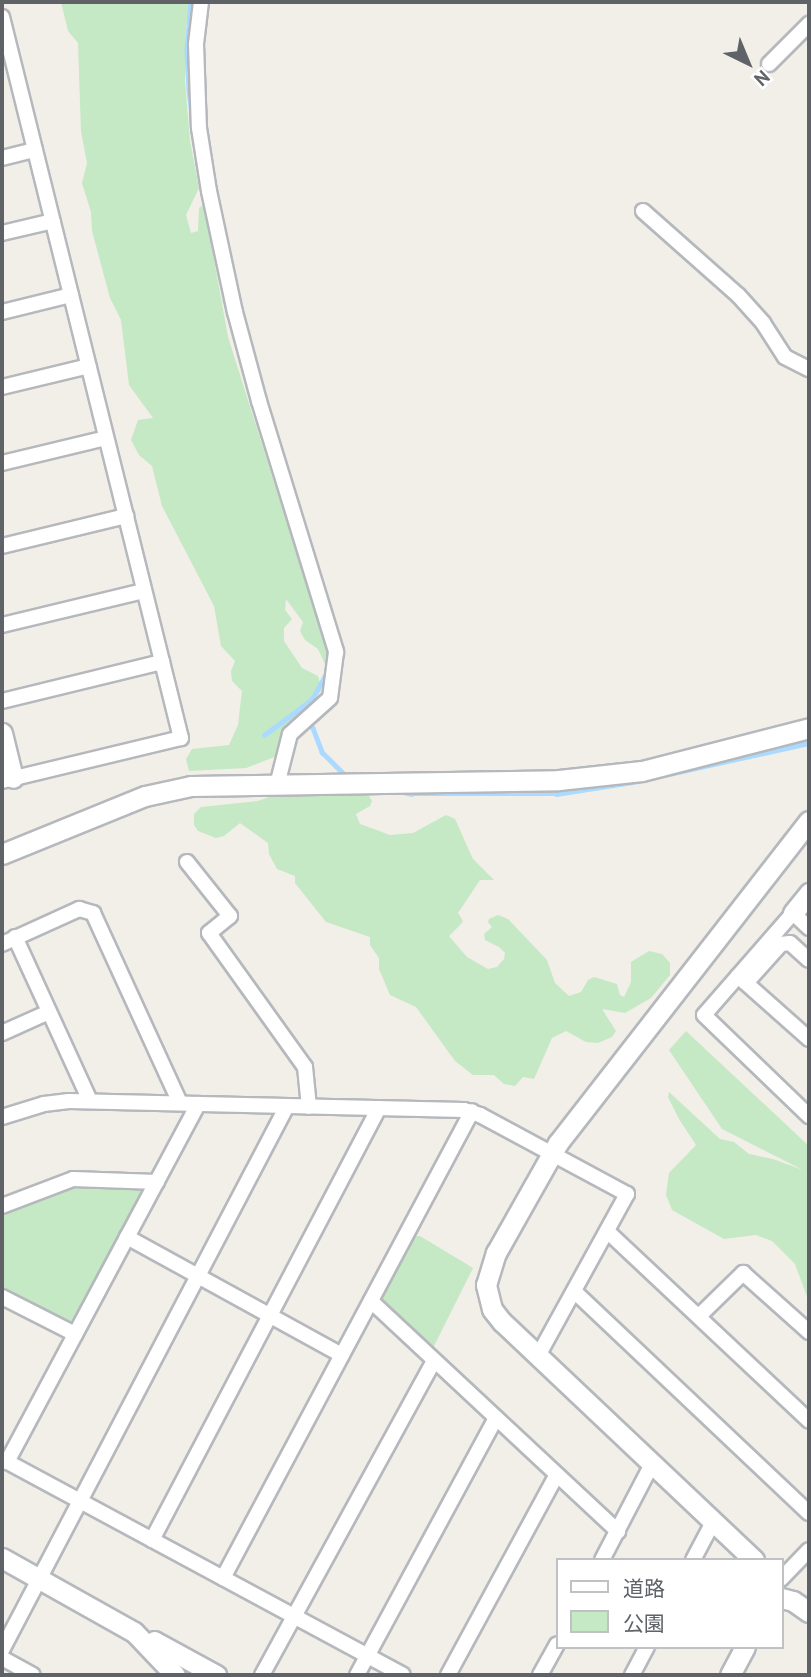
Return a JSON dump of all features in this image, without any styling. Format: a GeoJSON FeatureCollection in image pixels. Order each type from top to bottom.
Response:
{"type":"FeatureCollection","features":[{"type":"Feature","properties":{"kind":"street"},"geometry":{"type":"LineString","coordinates":[[201,2],[196,44],[199,128],[211,203],[259,401],[331,633],[336,657],[330,698],[290,734],[277,785]]}},
{"type":"Feature","properties":{"kind":"street"},"geometry":{"type":"LineString","coordinates":[[2,17],[181,738],[7,780],[2,733]]}},
{"type":"Feature","properties":{"kind":"street"},"geometry":{"type":"LineString","coordinates":[[769,64],[809,24]]}},
{"type":"Feature","properties":{"kind":"street"},"geometry":{"type":"LineString","coordinates":[[2,81],[17,77]]}},
{"type":"Feature","properties":{"kind":"street"},"geometry":{"type":"LineString","coordinates":[[2,158],[35,150]]}},
{"type":"Feature","properties":{"kind":"street"},"geometry":{"type":"LineString","coordinates":[[643,211],[738,295],[764,323],[785,357],[809,369]]}},
{"type":"Feature","properties":{"kind":"street"},"geometry":{"type":"LineString","coordinates":[[2,233],[53,221]]}},
{"type":"Feature","properties":{"kind":"street"},"geometry":{"type":"LineString","coordinates":[[2,312],[71,295]]}},
{"type":"Feature","properties":{"kind":"street"},"geometry":{"type":"LineString","coordinates":[[2,387],[89,366]]}},
{"type":"Feature","properties":{"kind":"street"},"geometry":{"type":"LineString","coordinates":[[2,463],[106,438]]}},
{"type":"Feature","properties":{"kind":"street"},"geometry":{"type":"LineString","coordinates":[[2,546],[126,516]]}},
{"type":"Feature","properties":{"kind":"street"},"geometry":{"type":"LineString","coordinates":[[2,625],[145,591]]}},
{"type":"Feature","properties":{"kind":"street"},"geometry":{"type":"LineString","coordinates":[[2,701],[162,662]]}},
{"type":"Feature","properties":{"kind":"street"},"geometry":{"type":"LineString","coordinates":[[2,854],[158,792],[208,785],[559,780],[642,771],[809,728]]}},
{"type":"Feature","properties":{"kind":"street"},"geometry":{"type":"LineString","coordinates":[[752,1558],[496,1316],[486,1285],[496,1254],[551,1153],[809,821]]}},
{"type":"Feature","properties":{"kind":"street"},"geometry":{"type":"LineString","coordinates":[[187,862],[230,916],[209,933],[305,1067],[309,1107]]}},
{"type":"Feature","properties":{"kind":"street"},"geometry":{"type":"LineString","coordinates":[[742,979],[809,893]]}},
{"type":"Feature","properties":{"kind":"street"},"geometry":{"type":"LineString","coordinates":[[90,1101],[50,1012],[9,940],[79,909],[93,913],[180,1103]]}},
{"type":"Feature","properties":{"kind":"street"},"geometry":{"type":"LineString","coordinates":[[793,913],[809,928]]}},
{"type":"Feature","properties":{"kind":"street"},"geometry":{"type":"LineString","coordinates":[[809,960],[790,943],[781,944],[704,1015],[705,1019],[809,1116]]}},
{"type":"Feature","properties":{"kind":"street"},"geometry":{"type":"LineString","coordinates":[[742,979],[809,1039]]}},
{"type":"Feature","properties":{"kind":"street"},"geometry":{"type":"LineString","coordinates":[[2,1032],[50,1012]]}},
{"type":"Feature","properties":{"kind":"street"},"geometry":{"type":"LineString","coordinates":[[2,1117],[56,1101],[472,1111],[627,1194],[538,1356]]}},
{"type":"Feature","properties":{"kind":"street"},"geometry":{"type":"LineString","coordinates":[[198,1104],[4,1461],[403,1675]]}},
{"type":"Feature","properties":{"kind":"street"},"geometry":{"type":"LineString","coordinates":[[2,1650],[287,1106]]}},
{"type":"Feature","properties":{"kind":"street"},"geometry":{"type":"LineString","coordinates":[[152,1540],[379,1108]]}},
{"type":"Feature","properties":{"kind":"street"},"geometry":{"type":"LineString","coordinates":[[223,1578],[472,1111]]}},
{"type":"Feature","properties":{"kind":"street"},"geometry":{"type":"LineString","coordinates":[[2,1206],[73,1179],[157,1182]]}},
{"type":"Feature","properties":{"kind":"street"},"geometry":{"type":"LineString","coordinates":[[607,1231],[809,1421]]}},
{"type":"Feature","properties":{"kind":"street"},"geometry":{"type":"LineString","coordinates":[[127,1237],[342,1354]]}},
{"type":"Feature","properties":{"kind":"street"},"geometry":{"type":"LineString","coordinates":[[699,1316],[743,1273],[809,1332]]}},
{"type":"Feature","properties":{"kind":"street"},"geometry":{"type":"LineString","coordinates":[[573,1291],[809,1513]]}},
{"type":"Feature","properties":{"kind":"street"},"geometry":{"type":"LineString","coordinates":[[2,1298],[75,1334]]}},
{"type":"Feature","properties":{"kind":"street"},"geometry":{"type":"LineString","coordinates":[[371,1301],[618,1531]]}},
{"type":"Feature","properties":{"kind":"street"},"geometry":{"type":"LineString","coordinates":[[262,1675],[434,1361]]}},
{"type":"Feature","properties":{"kind":"street"},"geometry":{"type":"LineString","coordinates":[[357,1675],[496,1419]]}},
{"type":"Feature","properties":{"kind":"street"},"geometry":{"type":"LineString","coordinates":[[604,1558],[652,1464]]}},
{"type":"Feature","properties":{"kind":"street"},"geometry":{"type":"LineString","coordinates":[[448,1675],[556,1476]]}},
{"type":"Feature","properties":{"kind":"street"},"geometry":{"type":"LineString","coordinates":[[694,1558],[713,1522]]}},
{"type":"Feature","properties":{"kind":"street"},"geometry":{"type":"LineString","coordinates":[[783,1577],[809,1550]]}},
{"type":"Feature","properties":{"kind":"street"},"geometry":{"type":"LineString","coordinates":[[2,1558],[216,1675]]}},
{"type":"Feature","properties":{"kind":"street"},"geometry":{"type":"LineString","coordinates":[[783,1599],[798,1603],[809,1612]]}},
{"type":"Feature","properties":{"kind":"street"},"geometry":{"type":"LineString","coordinates":[[119,1622],[148,1644],[175,1675]]}},
{"type":"Feature","properties":{"kind":"street"},"geometry":{"type":"LineString","coordinates":[[540,1675],[556,1646]]}},
{"type":"Feature","properties":{"kind":"street"},"geometry":{"type":"LineString","coordinates":[[632,1675],[646,1649]]}},
{"type":"Feature","properties":{"kind":"street"},"geometry":{"type":"LineString","coordinates":[[730,1675],[744,1649]]}},
{"type":"Feature","properties":{"kind":"street"},"geometry":{"type":"LineString","coordinates":[[2,1658],[33,1675]]}},
{"type":"Feature","properties":{"kind":"green space"},"geometry":{"type":"Polygon","coordinates":[[[61,2],[192,2],[186,26],[185,81],[190,141],[199,188],[186,215],[191,233],[198,231],[199,208],[204,204],[228,337],[330,659],[330,667],[326,666],[318,649],[305,640],[300,631],[303,622],[286,599],[285,610],[292,619],[284,628],[284,641],[302,668],[318,676],[322,690],[287,728],[277,756],[246,768],[189,771],[186,759],[192,749],[229,745],[238,725],[242,691],[232,681],[231,671],[235,661],[221,646],[214,606],[162,506],[152,466],[139,455],[131,440],[138,420],[153,418],[129,385],[121,320],[110,298],[92,231],[91,212],[82,183],[87,163],[81,131],[78,43],[68,31],[61,2]]]}},
{"type":"Feature","properties":{"kind":"green space"},"geometry":{"type":"Polygon","coordinates":[[[365,789],[372,801],[370,806],[356,814],[360,824],[390,835],[413,833],[446,815],[455,819],[473,859],[494,880],[480,880],[458,913],[463,921],[449,936],[467,957],[488,969],[497,967],[504,959],[505,953],[485,940],[484,934],[492,927],[489,919],[498,915],[508,919],[547,960],[555,983],[569,996],[581,992],[588,980],[594,977],[617,984],[620,995],[624,997],[631,982],[631,962],[649,951],[662,954],[670,963],[670,975],[651,998],[625,1013],[602,1009],[616,1031],[612,1037],[598,1043],[586,1042],[566,1031],[552,1038],[534,1079],[523,1077],[515,1086],[504,1084],[494,1075],[473,1075],[455,1061],[416,1007],[390,995],[379,969],[379,958],[370,945],[370,937],[326,922],[295,883],[295,876],[277,869],[269,854],[268,843],[240,823],[224,836],[216,838],[198,831],[194,825],[194,814],[201,807],[258,801],[284,792],[324,791],[340,795],[365,789]]]}},
{"type":"Feature","properties":{"kind":"green space"},"geometry":{"type":"Polygon","coordinates":[[[686,1031],[809,1146],[809,1302],[795,1264],[772,1241],[756,1235],[724,1239],[672,1210],[666,1195],[669,1173],[696,1145],[679,1119],[668,1097],[669,1092],[720,1139],[734,1142],[749,1154],[803,1170],[722,1129],[669,1050],[686,1031]]]}},
{"type":"Feature","properties":{"kind":"green space"},"geometry":{"type":"Polygon","coordinates":[[[71,1184],[143,1185],[145,1191],[75,1319],[67,1322],[2,1288],[2,1211],[71,1184]]]}},
{"type":"Feature","properties":{"kind":"green space"},"geometry":{"type":"Polygon","coordinates":[[[413,1236],[420,1236],[473,1268],[433,1348],[383,1301],[382,1294],[413,1236]]]}},
{"type":"Feature","properties":{"kind":"waterway"},"geometry":{"type":"LineString","coordinates":[[191,2],[187,51],[198,165]]}},
{"type":"Feature","properties":{"kind":"waterway"},"geometry":{"type":"LineString","coordinates":[[225,300],[261,430]]}},
{"type":"Feature","properties":{"kind":"waterway"},"geometry":{"type":"LineString","coordinates":[[298,710],[312,699],[328,670]]}},
{"type":"Feature","properties":{"kind":"waterway"},"geometry":{"type":"LineString","coordinates":[[264,735],[298,710],[313,728],[322,752],[347,777]]}},
{"type":"Feature","properties":{"kind":"waterway"},"geometry":{"type":"LineString","coordinates":[[646,779],[809,743]]}},
{"type":"Feature","properties":{"kind":"waterway"},"geometry":{"type":"LineString","coordinates":[[399,791],[412,794],[556,794],[638,781]]}}]}
